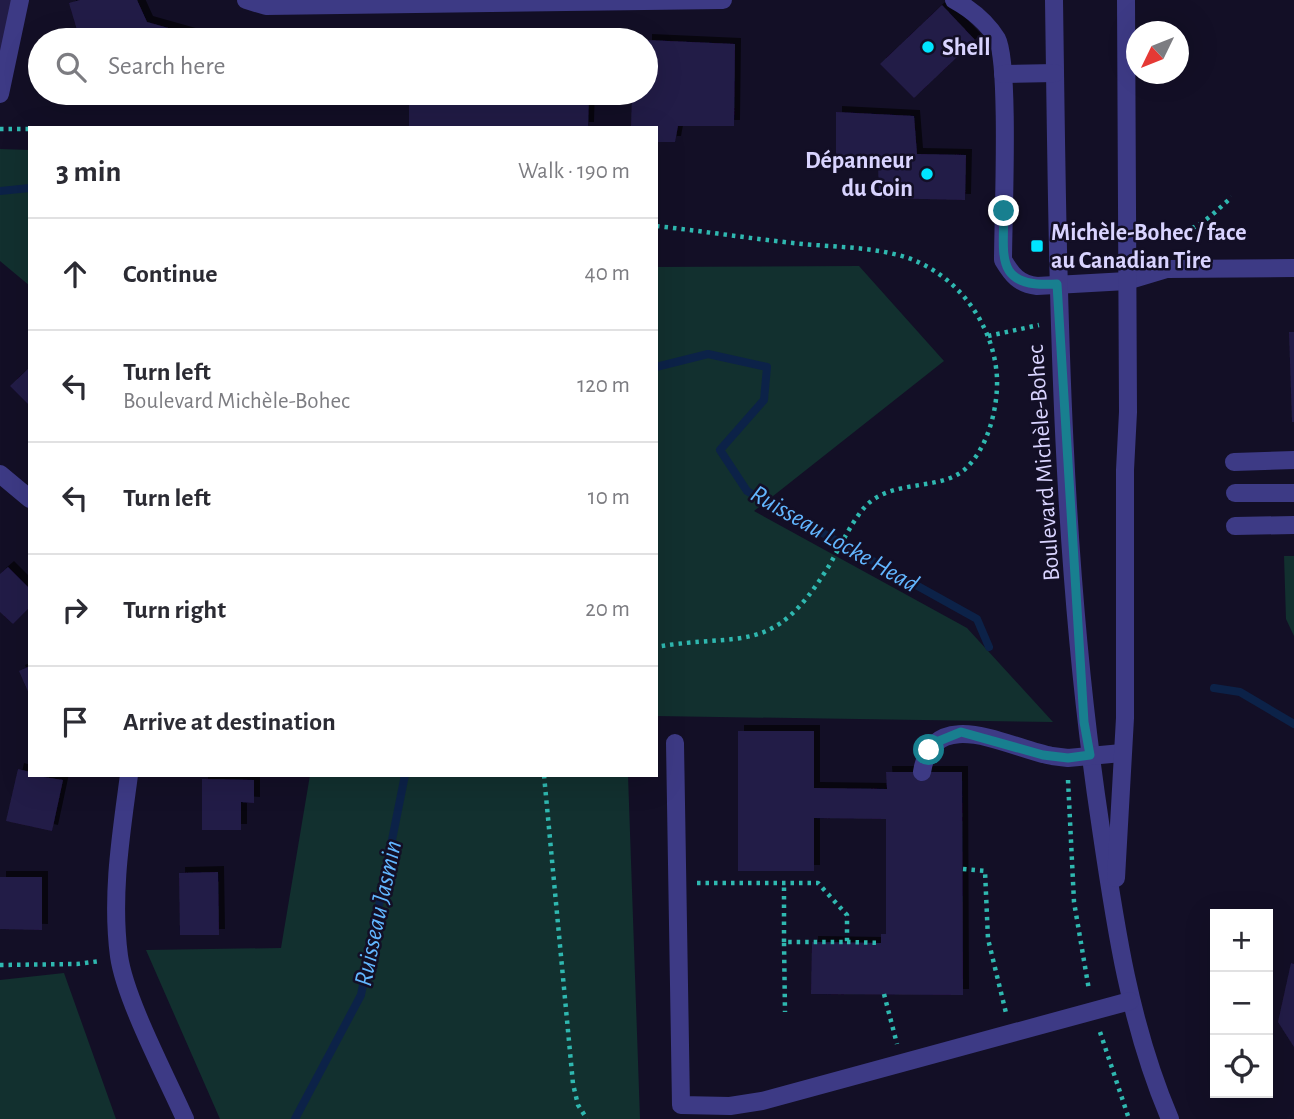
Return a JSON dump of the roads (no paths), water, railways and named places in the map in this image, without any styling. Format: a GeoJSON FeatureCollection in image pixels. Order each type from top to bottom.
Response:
{"type":"FeatureCollection","features":[{"type":"Feature","properties":{"kind":"street"},"geometry":{"type":"LineString","coordinates":[[0,94],[20,0]]}},
{"type":"Feature","properties":{"kind":"street"},"geometry":{"type":"LineString","coordinates":[[246,0],[266,3],[723,0]]}},
{"type":"Feature","properties":{"kind":"street"},"geometry":{"type":"LineString","coordinates":[[954,0],[975,11],[998,41],[1003,74],[1003,260],[1012,275],[1025,285],[1127,281],[1167,269],[1294,268]]}},
{"type":"Feature","properties":{"kind":"street","name":"Boulevard Michèle-Bohec"},"geometry":{"type":"LineString","coordinates":[[1054,0],[1057,284],[1084,722],[1114,920],[1130,1001],[1170,1119]]}},
{"type":"Feature","properties":{"kind":"street","name":"Boulevard Michèle-Bohec"},"geometry":{"type":"LineString","coordinates":[[1114,920],[1125,718],[1126,0]]}},
{"type":"Feature","properties":{"kind":"street"},"geometry":{"type":"LineString","coordinates":[[1003,74],[1055,73]]}},
{"type":"Feature","properties":{"kind":"street"},"geometry":{"type":"LineString","coordinates":[[1234,462],[1294,460]]}},
{"type":"Feature","properties":{"kind":"street"},"geometry":{"type":"LineString","coordinates":[[0,474],[28,497]]}},
{"type":"Feature","properties":{"kind":"street"},"geometry":{"type":"LineString","coordinates":[[1235,493],[1294,493]]}},
{"type":"Feature","properties":{"kind":"street"},"geometry":{"type":"LineString","coordinates":[[1235,526],[1294,525]]}},
{"type":"Feature","properties":{"kind":"street"},"geometry":{"type":"LineString","coordinates":[[922,772],[924,758],[939,741],[961,732],[1043,755],[1068,758],[1122,753]]}},
{"type":"Feature","properties":{"kind":"street"},"geometry":{"type":"LineString","coordinates":[[675,743],[681,1105],[730,1106],[762,1101],[1130,1001]]}},
{"type":"Feature","properties":{"kind":"street"},"geometry":{"type":"LineString","coordinates":[[130,777],[116,865],[119,957],[136,1007],[185,1119]]}},
{"type":"Feature","properties":{"kind":"waterway","name":"Ruisseau Locke Head"},"geometry":{"type":"LineString","coordinates":[[0,191],[28,188]]}},
{"type":"Feature","properties":{"kind":"waterway","name":"Ruisseau Locke Head"},"geometry":{"type":"LineString","coordinates":[[658,366],[708,354],[767,367],[764,400],[720,450],[747,491],[977,619],[989,647]]}},
{"type":"Feature","properties":{"kind":"waterway","name":"Ruisseau Locke Head"},"geometry":{"type":"LineString","coordinates":[[1214,688],[1240,692],[1294,724]]}},
{"type":"Feature","properties":{"kind":"waterway","name":"Ruisseau Jasmin"},"geometry":{"type":"LineString","coordinates":[[295,1119],[361,995],[405,777]]}},
{"type":"Feature","properties":{"kind":"place","name":"Shell"},"geometry":{"type":"Point","coordinates":[928,47]}},
{"type":"Feature","properties":{"kind":"place","name":"Dépanneur du Coin"},"geometry":{"type":"Point","coordinates":[927,174]}},
{"type":"Feature","properties":{"kind":"place","name":"Michèle-Bohec / face au Canadian Tire"},"geometry":{"type":"Point","coordinates":[1037,246]}}]}
